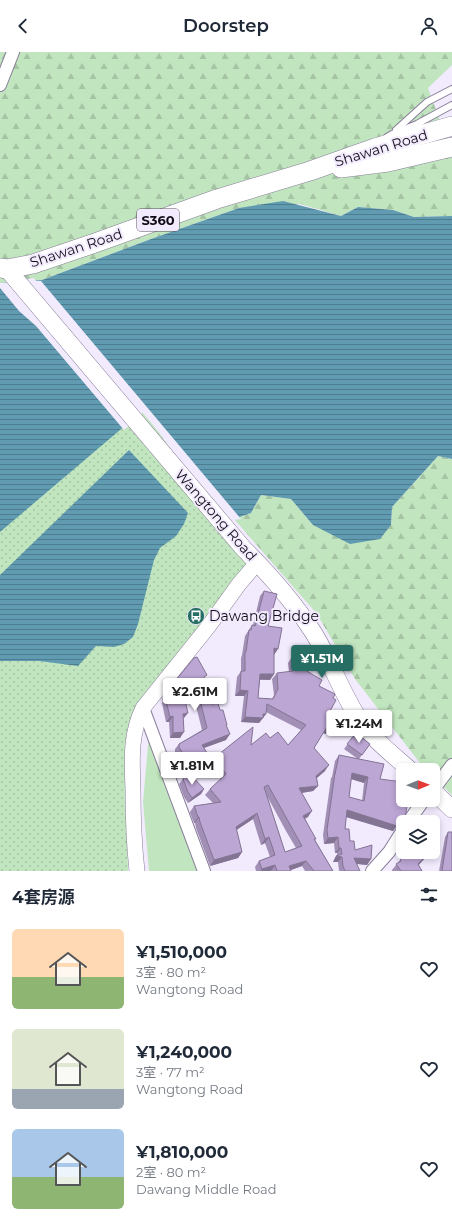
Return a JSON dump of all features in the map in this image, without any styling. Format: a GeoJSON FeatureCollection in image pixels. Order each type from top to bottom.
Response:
{"type":"FeatureCollection","features":[{"type":"Feature","properties":{"kind":"main road","name":"Shawan Road"},"geometry":{"type":"LineString","coordinates":[[4,269],[32,264],[217,199],[310,171],[375,148],[452,126]]}},
{"type":"Feature","properties":{"kind":"main road"},"geometry":{"type":"LineString","coordinates":[[420,135],[424,154]]}},
{"type":"Feature","properties":{"kind":"main road","name":"Shawan Road"},"geometry":{"type":"LineString","coordinates":[[310,171],[373,164],[452,147]]}},
{"type":"Feature","properties":{"kind":"main road","name":"Wangtong Road"},"geometry":{"type":"LineString","coordinates":[[4,269],[29,296],[243,548],[273,579],[293,603],[314,633],[348,701],[358,717],[370,733],[402,763]]}},
{"type":"Feature","properties":{"kind":"main road"},"geometry":{"type":"LineString","coordinates":[[440,797],[452,809]]}},
{"type":"Feature","properties":{"kind":"street"},"geometry":{"type":"LineString","coordinates":[[0,85],[13,52]]}},
{"type":"Feature","properties":{"kind":"street"},"geometry":{"type":"LineString","coordinates":[[137,871],[133,838],[133,739],[136,721],[143,708],[208,627],[256,563]]}},
{"type":"Feature","properties":{"kind":"street"},"geometry":{"type":"LineString","coordinates":[[143,708],[204,871]]}},
{"type":"Feature","properties":{"kind":"street"},"geometry":{"type":"LineString","coordinates":[[440,781],[452,765]]}},
{"type":"Feature","properties":{"kind":"street"},"geometry":{"type":"LineString","coordinates":[[372,871],[389,852],[396,841]]}},
{"type":"Feature","properties":{"kind":"lane"},"geometry":{"type":"LineString","coordinates":[[375,148],[427,102],[452,89]]}},
{"type":"Feature","properties":{"kind":"lane"},"geometry":{"type":"LineString","coordinates":[[392,134],[417,124],[452,105]]}},
{"type":"Feature","properties":{"kind":"green space"},"geometry":{"type":"Polygon","coordinates":[[[0,52],[452,52],[452,65],[428,88],[452,153],[452,216],[414,217],[393,210],[358,207],[341,216],[300,204],[239,208],[42,280],[0,283],[0,52]]]}},
{"type":"Feature","properties":{"kind":"green space"},"geometry":{"type":"Polygon","coordinates":[[[141,407],[250,561],[153,687],[126,788],[128,871],[0,871],[0,529],[141,407]]]}},
{"type":"Feature","properties":{"kind":"green space"},"geometry":{"type":"Polygon","coordinates":[[[438,456],[452,459],[452,795],[440,784],[440,763],[420,763],[355,679],[317,614],[234,519],[251,513],[261,495],[291,499],[313,525],[391,525],[392,507],[438,456]]]}},
{"type":"Feature","properties":{"kind":"green space"},"geometry":{"type":"Polygon","coordinates":[[[149,734],[200,871],[149,871],[143,802],[149,734]]]}},
{"type":"Feature","properties":{"kind":"water"},"geometry":{"type":"Polygon","coordinates":[[[283,201],[341,216],[358,207],[393,210],[414,217],[452,216],[452,459],[438,456],[392,507],[391,525],[380,539],[350,544],[313,525],[291,499],[261,495],[251,513],[234,519],[141,407],[140,413],[0,532],[0,283],[42,280],[239,208],[283,201]]]}},
{"type":"Feature","properties":{"kind":"water"},"geometry":{"type":"Polygon","coordinates":[[[129,450],[188,513],[184,524],[176,536],[160,548],[154,560],[138,624],[133,637],[124,644],[114,647],[96,646],[78,666],[39,661],[0,661],[0,575],[129,450]]]}},
{"type":"Feature","properties":{"kind":"pier"},"geometry":{"type":"Polygon","coordinates":[[[34,278],[36,281],[41,281],[241,519],[233,520],[142,412],[142,415],[124,430],[36,326],[19,311],[0,288],[0,283],[27,282],[26,279],[34,278]]]}},
{"type":"Feature","properties":{"kind":"building"},"geometry":{"type":"Polygon","coordinates":[[[264,591],[277,594],[268,626],[282,628],[278,649],[274,648],[274,674],[260,674],[258,698],[273,699],[278,689],[277,673],[293,671],[292,657],[302,657],[302,663],[304,662],[305,670],[322,680],[319,686],[335,694],[333,698],[336,700],[329,713],[334,714],[330,728],[327,727],[314,748],[329,765],[316,776],[318,786],[299,788],[312,811],[303,816],[316,839],[314,839],[333,871],[314,871],[306,861],[289,866],[291,871],[277,871],[275,865],[262,869],[259,861],[275,855],[269,837],[265,839],[257,813],[236,827],[242,852],[214,860],[194,806],[221,802],[210,789],[226,774],[214,758],[253,727],[251,745],[266,733],[270,738],[278,732],[288,745],[306,725],[267,704],[266,714],[263,714],[263,718],[245,717],[248,691],[240,690],[241,671],[245,671],[245,652],[249,630],[251,630],[252,625],[255,626],[264,591]],[[268,785],[264,787],[285,852],[302,846],[268,785]]]}},
{"type":"Feature","properties":{"kind":"building"},"geometry":{"type":"Polygon","coordinates":[[[197,657],[207,675],[204,677],[210,701],[212,704],[218,703],[220,710],[223,710],[226,725],[230,734],[202,745],[209,756],[191,767],[179,747],[179,744],[207,728],[199,696],[185,700],[188,713],[183,714],[184,732],[173,733],[173,716],[170,717],[165,697],[167,697],[166,693],[169,690],[181,687],[175,681],[194,658],[197,657]]]}},
{"type":"Feature","properties":{"kind":"building"},"geometry":{"type":"Polygon","coordinates":[[[356,733],[370,744],[362,755],[347,744],[356,733]]]}},
{"type":"Feature","properties":{"kind":"building"},"geometry":{"type":"Polygon","coordinates":[[[339,755],[384,764],[380,779],[396,781],[396,807],[407,807],[406,815],[396,815],[396,826],[347,810],[345,829],[349,829],[350,841],[354,841],[355,850],[372,845],[371,859],[354,858],[360,871],[345,871],[342,857],[336,856],[342,854],[341,848],[339,848],[338,837],[328,838],[327,830],[339,755]],[[352,773],[349,797],[364,801],[368,777],[352,773]]]}},
{"type":"Feature","properties":{"kind":"building"},"geometry":{"type":"Polygon","coordinates":[[[189,773],[204,789],[192,798],[183,779],[189,773]]]}},
{"type":"Feature","properties":{"kind":"building"},"geometry":{"type":"Polygon","coordinates":[[[448,832],[452,832],[452,871],[442,871],[448,832]]]}},
{"type":"Feature","properties":{"kind":"building"},"geometry":{"type":"Polygon","coordinates":[[[423,859],[418,864],[422,871],[401,871],[396,864],[401,861],[400,860],[423,859]]]}},
{"type":"Feature","properties":{"kind":"place","name":"Dawang Bridge"},"geometry":{"type":"Point","coordinates":[196,616]}}]}
